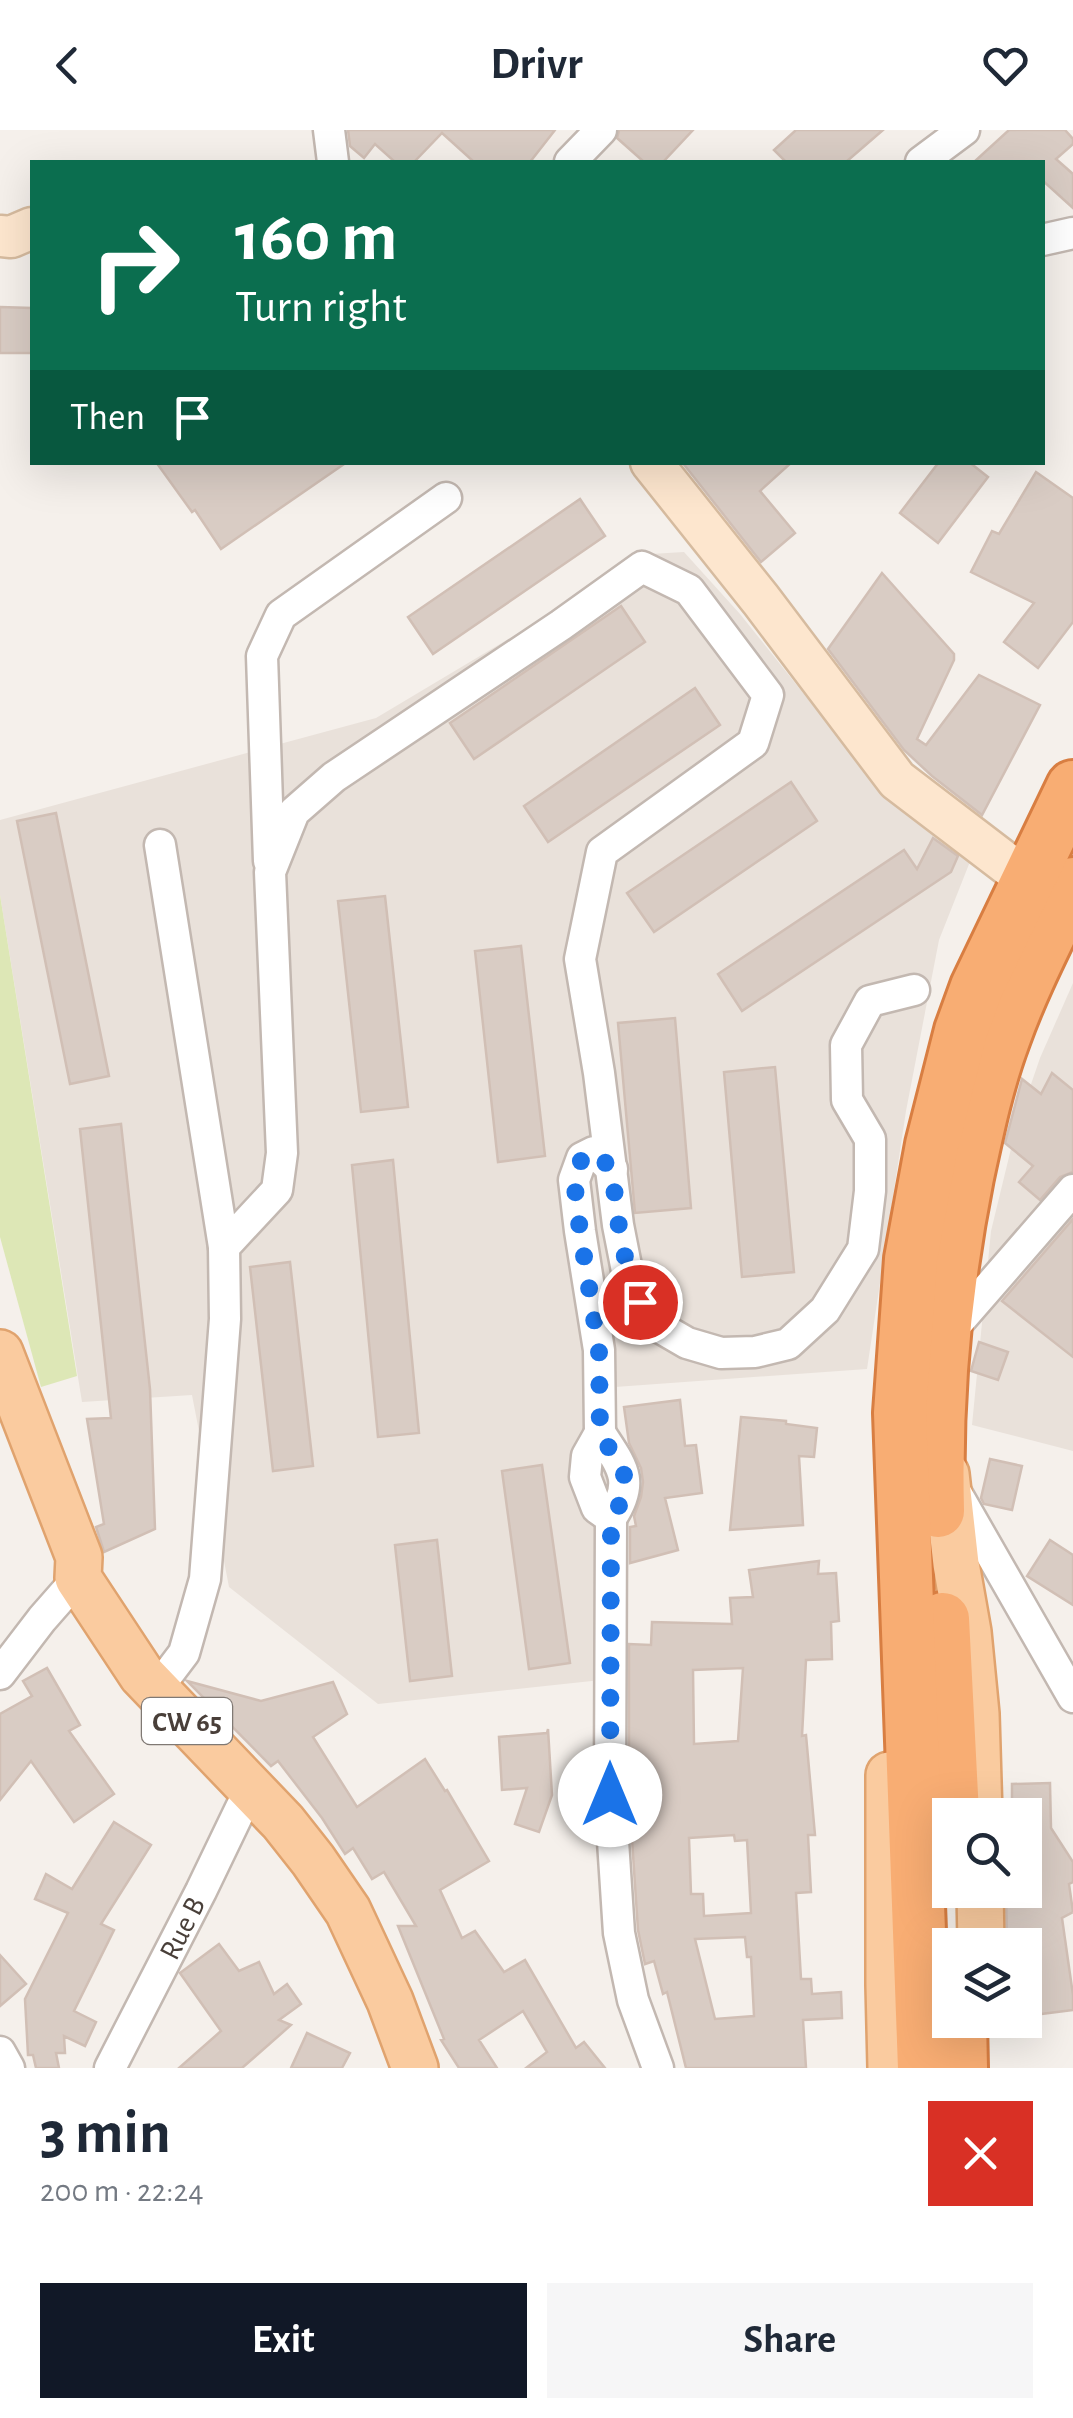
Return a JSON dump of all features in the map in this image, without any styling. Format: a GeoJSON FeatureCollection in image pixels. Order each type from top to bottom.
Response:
{"type":"FeatureCollection","features":[{"type":"Feature","properties":{"kind":"highway"},"geometry":{"type":"LineString","coordinates":[[952,1798],[939,1548],[919,1414],[943,1340],[961,1208],[988,1089],[1060,892],[1073,787]]}},
{"type":"Feature","properties":{"kind":"highway"},"geometry":{"type":"LineString","coordinates":[[924,2068],[919,1414],[912,1259],[942,1100],[977,987],[1060,892]]}},
{"type":"Feature","properties":{"kind":"highway"},"geometry":{"type":"LineString","coordinates":[[961,2038],[962,2068]]}},
{"type":"Feature","properties":{"kind":"main road","name":"CW 65"},"geometry":{"type":"LineString","coordinates":[[0,1353],[80,1557],[78,1578],[142,1675],[283,1822],[348,1911],[372,1962],[402,2058]]}},
{"type":"Feature","properties":{"kind":"main road"},"geometry":{"type":"LineString","coordinates":[[919,1414],[946,1476],[968,1632],[978,1798]]}},
{"type":"Feature","properties":{"kind":"main road"},"geometry":{"type":"LineString","coordinates":[[891,2068],[891,1576],[919,1414]]}},
{"type":"Feature","properties":{"kind":"main road"},"geometry":{"type":"LineString","coordinates":[[984,2038],[986,2068]]}},
{"type":"Feature","properties":{"kind":"street"},"geometry":{"type":"LineString","coordinates":[[329,130],[333,160]]}},
{"type":"Feature","properties":{"kind":"street"},"geometry":{"type":"LineString","coordinates":[[572,160],[600,130]]}},
{"type":"Feature","properties":{"kind":"street"},"geometry":{"type":"LineString","coordinates":[[924,160],[964,130]]}},
{"type":"Feature","properties":{"kind":"street"},"geometry":{"type":"LineString","coordinates":[[0,236],[30,229]]}},
{"type":"Feature","properties":{"kind":"street"},"geometry":{"type":"LineString","coordinates":[[1045,239],[1073,233]]}},
{"type":"Feature","properties":{"kind":"street"},"geometry":{"type":"LineString","coordinates":[[654,465],[897,780],[1060,892]]}},
{"type":"Feature","properties":{"kind":"street"},"geometry":{"type":"LineString","coordinates":[[224,1248],[278,1190],[282,1153],[262,656],[281,615],[446,498]]}},
{"type":"Feature","properties":{"kind":"street"},"geometry":{"type":"LineString","coordinates":[[270,872],[294,812],[334,777],[642,567],[689,590],[768,695],[754,743],[602,852],[580,959],[628,1276],[656,1324],[687,1343],[721,1354],[755,1352],[788,1344],[825,1310],[863,1249],[870,1191],[870,1139],[846,1100],[846,1045],[870,1000],[914,990]]}},
{"type":"Feature","properties":{"kind":"street"},"geometry":{"type":"LineString","coordinates":[[156,1690],[184,1653],[205,1579],[225,1319],[224,1248],[160,846]]}},
{"type":"Feature","properties":{"kind":"street"},"geometry":{"type":"LineString","coordinates":[[612,1169],[594,1152],[582,1158],[574,1180],[599,1350],[600,1434],[587,1456],[585,1477],[598,1508],[611,1518],[610,1795],[618,1933],[633,2000],[658,2068]]}},
{"type":"Feature","properties":{"kind":"street"},"geometry":{"type":"LineString","coordinates":[[943,1340],[1073,1190]]}},
{"type":"Feature","properties":{"kind":"street"},"geometry":{"type":"LineString","coordinates":[[946,1476],[1073,1697]]}},
{"type":"Feature","properties":{"kind":"street"},"geometry":{"type":"LineString","coordinates":[[0,1674],[78,1578]]}},
{"type":"Feature","properties":{"kind":"street","name":"Rue B"},"geometry":{"type":"LineString","coordinates":[[110,2068],[251,1787]]}},
{"type":"Feature","properties":{"kind":"street"},"geometry":{"type":"LineString","coordinates":[[0,2052],[9,2068]]}},
{"type":"Feature","properties":{"kind":"shaded area"},"geometry":{"type":"Polygon","coordinates":[[[684,552],[740,614],[879,788],[975,849],[939,940],[906,1111],[867,1369],[615,1387],[601,1680],[378,1704],[229,1587],[192,1395],[82,1402],[0,895],[0,820],[376,718],[651,554],[684,552]]]}},
{"type":"Feature","properties":{"kind":"shaded area"},"geometry":{"type":"Polygon","coordinates":[[[1073,983],[1073,1451],[972,1425],[991,1231],[1016,1128],[1040,1058],[1073,983]]]}},
{"type":"Feature","properties":{"kind":"green space"},"geometry":{"type":"Polygon","coordinates":[[[0,895],[77,1376],[41,1387],[0,1237],[0,895]]]}},
{"type":"Feature","properties":{"kind":"building"},"geometry":{"type":"Polygon","coordinates":[[[348,130],[555,130],[532,160],[472,160],[442,133],[416,160],[393,160],[375,144],[364,158],[350,146],[348,130]]]}},
{"type":"Feature","properties":{"kind":"building"},"geometry":{"type":"Polygon","coordinates":[[[619,130],[693,130],[665,160],[642,160],[617,138],[619,130]]]}},
{"type":"Feature","properties":{"kind":"building"},"geometry":{"type":"Polygon","coordinates":[[[796,130],[883,130],[848,160],[784,160],[774,150],[796,130]]]}},
{"type":"Feature","properties":{"kind":"building"},"geometry":{"type":"Polygon","coordinates":[[[1009,130],[1065,130],[1073,144],[1056,159],[1073,174],[1073,208],[1045,183],[1045,160],[976,160],[1009,130]]]}},
{"type":"Feature","properties":{"kind":"building"},"geometry":{"type":"Polygon","coordinates":[[[0,307],[30,308],[30,353],[0,353],[0,307]]]}},
{"type":"Feature","properties":{"kind":"building"},"geometry":{"type":"Polygon","coordinates":[[[158,465],[343,465],[221,549],[195,510],[192,512],[158,465]]]}},
{"type":"Feature","properties":{"kind":"building"},"geometry":{"type":"Polygon","coordinates":[[[684,465],[789,465],[760,491],[795,533],[761,562],[684,465]]]}},
{"type":"Feature","properties":{"kind":"building"},"geometry":{"type":"Polygon","coordinates":[[[937,465],[973,465],[988,477],[938,543],[900,513],[937,465]]]}},
{"type":"Feature","properties":{"kind":"building"},"geometry":{"type":"Polygon","coordinates":[[[1036,472],[1073,498],[1073,622],[1038,668],[1004,642],[1034,603],[971,572],[992,531],[999,534],[1036,472]]]}},
{"type":"Feature","properties":{"kind":"building"},"geometry":{"type":"Polygon","coordinates":[[[580,499],[605,536],[433,654],[408,617],[580,499]]]}},
{"type":"Feature","properties":{"kind":"building"},"geometry":{"type":"Polygon","coordinates":[[[882,573],[954,654],[917,739],[926,745],[979,675],[1040,705],[982,815],[904,750],[828,649],[882,573]]]}},
{"type":"Feature","properties":{"kind":"building"},"geometry":{"type":"Polygon","coordinates":[[[621,606],[645,642],[474,759],[450,723],[621,606]]]}},
{"type":"Feature","properties":{"kind":"building"},"geometry":{"type":"Polygon","coordinates":[[[695,688],[720,725],[548,842],[524,806],[695,688]]]}},
{"type":"Feature","properties":{"kind":"building"},"geometry":{"type":"Polygon","coordinates":[[[791,782],[817,821],[654,932],[627,893],[791,782]]]}},
{"type":"Feature","properties":{"kind":"building"},"geometry":{"type":"Polygon","coordinates":[[[56,813],[109,1076],[70,1084],[17,821],[56,813]]]}},
{"type":"Feature","properties":{"kind":"building"},"geometry":{"type":"Polygon","coordinates":[[[933,838],[958,856],[951,872],[742,1011],[718,974],[904,850],[917,869],[933,838]]]}},
{"type":"Feature","properties":{"kind":"building"},"geometry":{"type":"Polygon","coordinates":[[[385,896],[408,1107],[361,1112],[338,901],[385,896]]]}},
{"type":"Feature","properties":{"kind":"building"},"geometry":{"type":"Polygon","coordinates":[[[521,946],[545,1156],[498,1162],[475,951],[521,946]]]}},
{"type":"Feature","properties":{"kind":"building"},"geometry":{"type":"Polygon","coordinates":[[[675,1018],[691,1208],[635,1213],[618,1023],[675,1018]]]}},
{"type":"Feature","properties":{"kind":"building"},"geometry":{"type":"Polygon","coordinates":[[[775,1067],[794,1272],[742,1277],[724,1072],[775,1067]]]}},
{"type":"Feature","properties":{"kind":"building"},"geometry":{"type":"Polygon","coordinates":[[[1052,1073],[1073,1090],[1073,1172],[1060,1177],[1040,1200],[1019,1182],[1033,1166],[1005,1143],[1022,1079],[1041,1094],[1052,1073]]]}},
{"type":"Feature","properties":{"kind":"building"},"geometry":{"type":"Polygon","coordinates":[[[121,1124],[150,1389],[155,1529],[104,1552],[96,1527],[104,1524],[87,1419],[111,1418],[80,1129],[121,1124]]]}},
{"type":"Feature","properties":{"kind":"building"},"geometry":{"type":"Polygon","coordinates":[[[393,1160],[419,1433],[378,1437],[352,1165],[393,1160]]]}},
{"type":"Feature","properties":{"kind":"building"},"geometry":{"type":"Polygon","coordinates":[[[1073,1219],[1073,1357],[1002,1301],[1073,1219]]]}},
{"type":"Feature","properties":{"kind":"building"},"geometry":{"type":"Polygon","coordinates":[[[290,1262],[313,1466],[273,1471],[250,1267],[290,1262]]]}},
{"type":"Feature","properties":{"kind":"building"},"geometry":{"type":"Polygon","coordinates":[[[979,1342],[1008,1352],[998,1380],[971,1371],[979,1342]]]}},
{"type":"Feature","properties":{"kind":"building"},"geometry":{"type":"Polygon","coordinates":[[[680,1400],[685,1446],[696,1445],[702,1493],[665,1498],[678,1550],[630,1563],[630,1527],[636,1526],[634,1516],[643,1482],[629,1443],[624,1407],[680,1400]]]}},
{"type":"Feature","properties":{"kind":"building"},"geometry":{"type":"Polygon","coordinates":[[[741,1417],[817,1428],[814,1457],[799,1456],[803,1525],[730,1530],[741,1417]]]}},
{"type":"Feature","properties":{"kind":"building"},"geometry":{"type":"Polygon","coordinates":[[[990,1459],[1022,1466],[1012,1510],[984,1504],[981,1498],[990,1459]]]}},
{"type":"Feature","properties":{"kind":"building"},"geometry":{"type":"Polygon","coordinates":[[[542,1465],[570,1663],[529,1669],[502,1471],[542,1465]]]}},
{"type":"Feature","properties":{"kind":"building"},"geometry":{"type":"Polygon","coordinates":[[[437,1540],[452,1676],[410,1681],[395,1545],[437,1540]]]}},
{"type":"Feature","properties":{"kind":"building"},"geometry":{"type":"Polygon","coordinates":[[[1050,1540],[1073,1555],[1073,1605],[1027,1576],[1050,1540]]]}},
{"type":"Feature","properties":{"kind":"building"},"geometry":{"type":"Polygon","coordinates":[[[819,1561],[818,1574],[836,1573],[839,1621],[831,1622],[832,1659],[806,1660],[802,1736],[806,1735],[815,1835],[808,1835],[811,1892],[796,1893],[801,1979],[811,1979],[812,1994],[841,1992],[842,2018],[803,2020],[806,2068],[686,2068],[667,1992],[663,1994],[654,1961],[645,1964],[638,1930],[629,1794],[629,1644],[651,1645],[652,1622],[732,1624],[730,1598],[753,1597],[749,1570],[819,1561]],[[743,1668],[693,1670],[694,1744],[738,1741],[743,1668]],[[734,1835],[689,1838],[691,1894],[703,1894],[704,1916],[751,1913],[747,1840],[735,1841],[734,1835]],[[745,1937],[695,1939],[715,2019],[754,2016],[751,1957],[747,1957],[745,1937]]]}},
{"type":"Feature","properties":{"kind":"building"},"geometry":{"type":"Polygon","coordinates":[[[47,1668],[80,1725],[69,1731],[114,1794],[74,1822],[31,1761],[0,1800],[0,1714],[32,1696],[23,1681],[47,1668]]]}},
{"type":"Feature","properties":{"kind":"building"},"geometry":{"type":"Polygon","coordinates":[[[187,1681],[261,1701],[333,1682],[347,1714],[313,1737],[357,1807],[425,1759],[489,1861],[440,1890],[462,1938],[475,1931],[504,1972],[525,1960],[576,2048],[584,2042],[605,2068],[526,2068],[547,2052],[523,2011],[479,2040],[497,2068],[459,2068],[441,2040],[444,2039],[398,1926],[416,1926],[384,1872],[372,1879],[353,1848],[345,1854],[278,1761],[271,1766],[187,1681]]]}},
{"type":"Feature","properties":{"kind":"building"},"geometry":{"type":"Polygon","coordinates":[[[548,1729],[552,1795],[539,1832],[515,1824],[527,1788],[502,1790],[499,1737],[547,1733],[548,1729]]]}},
{"type":"Feature","properties":{"kind":"building"},"geometry":{"type":"Polygon","coordinates":[[[1050,1783],[1051,1828],[1073,1862],[1073,1882],[1069,1884],[1073,1912],[1062,1918],[1073,2010],[1042,2014],[1042,1928],[1007,1928],[1006,1908],[1042,1908],[1042,1798],[1012,1798],[1012,1784],[1050,1783]]]}},
{"type":"Feature","properties":{"kind":"building"},"geometry":{"type":"Polygon","coordinates":[[[114,1822],[151,1845],[101,1924],[114,1930],[74,2011],[96,2022],[85,2046],[64,2036],[65,2053],[56,2053],[59,2068],[36,2068],[33,2055],[28,2055],[25,1999],[68,1913],[35,1899],[46,1874],[72,1889],[114,1822]]]}},
{"type":"Feature","properties":{"kind":"building"},"geometry":{"type":"Polygon","coordinates":[[[219,1944],[239,1971],[259,1962],[274,1994],[287,1984],[301,2004],[279,2020],[291,2025],[242,2068],[179,2068],[221,2031],[180,1973],[219,1944]]]}},
{"type":"Feature","properties":{"kind":"building"},"geometry":{"type":"Polygon","coordinates":[[[0,1955],[26,1984],[0,2006],[0,1955]]]}},
{"type":"Feature","properties":{"kind":"building"},"geometry":{"type":"Polygon","coordinates":[[[307,2033],[350,2053],[342,2068],[291,2068],[307,2033]]]}},
{"type":"Feature","properties":{"kind":"route"},"geometry":{"type":"LineString","coordinates":[[610,1795],[611,1518],[624,1498],[624,1471],[600,1434],[599,1350],[576,1207],[574,1180],[582,1158],[594,1152],[612,1169],[628,1276],[640,1302]]}}]}
